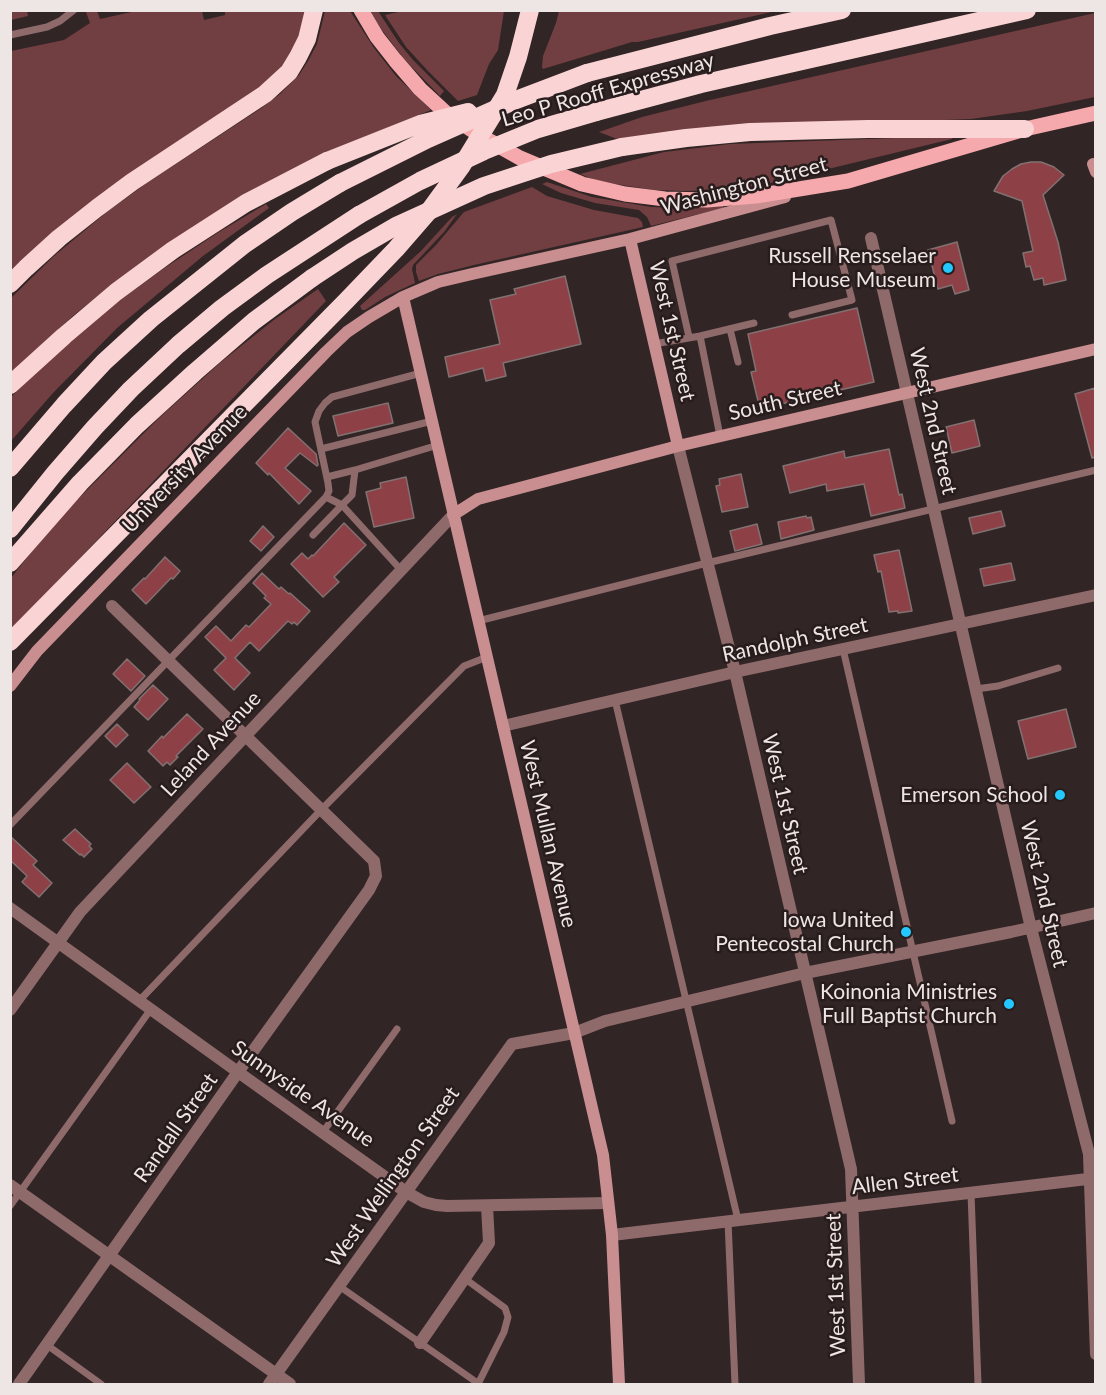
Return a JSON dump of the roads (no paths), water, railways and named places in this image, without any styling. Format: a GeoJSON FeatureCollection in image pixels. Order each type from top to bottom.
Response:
{"type":"FeatureCollection","features":[{"type":"Feature","properties":{"kind":"highway"},"geometry":{"type":"LineString","coordinates":[[10,284],[59,238],[96,208],[265,94],[289,72],[298,57],[307,39],[314,10]]}},
{"type":"Feature","properties":{"kind":"highway"},"geometry":{"type":"LineString","coordinates":[[10,642],[396,249],[429,211],[461,167],[505,95],[530,10]]}},
{"type":"Feature","properties":{"kind":"highway","name":"Leo P Rooff Expressway"},"geometry":{"type":"LineString","coordinates":[[10,468],[104,362],[151,319],[245,244],[340,183],[516,100],[587,74],[842,10]]}},
{"type":"Feature","properties":{"kind":"highway","name":"Leo P Rooff Expressway"},"geometry":{"type":"LineString","coordinates":[[10,529],[55,472],[95,427],[178,345],[222,308],[267,275],[359,215],[420,181],[538,129],[596,112],[701,84],[1027,10]]}},
{"type":"Feature","properties":{"kind":"highway"},"geometry":{"type":"LineString","coordinates":[[10,385],[107,299],[172,250],[246,203],[327,161],[420,124],[516,100]]}},
{"type":"Feature","properties":{"kind":"highway"},"geometry":{"type":"LineString","coordinates":[[10,563],[80,483],[137,425],[246,328],[312,278],[353,251],[396,226],[484,186],[551,165],[622,147],[686,138],[750,132],[1025,129]]}},
{"type":"Feature","properties":{"kind":"main road"},"geometry":{"type":"LineString","coordinates":[[361,10],[377,37],[395,60],[420,89],[446,113],[520,158],[582,184],[625,194],[665,199],[707,200],[746,197],[848,180]]}},
{"type":"Feature","properties":{"kind":"main road","name":"Washington Street"},"geometry":{"type":"LineString","coordinates":[[848,180],[1025,129],[1095,113]]}},
{"type":"Feature","properties":{"kind":"main road"},"geometry":{"type":"LineString","coordinates":[[10,653],[73,579]]}},
{"type":"Feature","properties":{"kind":"street","name":"Washington Street"},"geometry":{"type":"LineString","coordinates":[[404,297],[438,282],[472,273],[630,239],[848,180]]}},
{"type":"Feature","properties":{"kind":"street","name":"West 2nd Street"},"geometry":{"type":"LineString","coordinates":[[871,238],[1031,928],[1089,1154],[1093,1178],[1095,1354]]}},
{"type":"Feature","properties":{"kind":"street","name":"West 1st Street"},"geometry":{"type":"LineString","coordinates":[[630,239],[678,446],[735,672],[850,1169],[859,1384]]}},
{"type":"Feature","properties":{"kind":"street","name":"West Mullan Avenue"},"geometry":{"type":"LineString","coordinates":[[404,297],[603,1155],[612,1235],[619,1384]]}},
{"type":"Feature","properties":{"kind":"street","name":"University Avenue"},"geometry":{"type":"LineString","coordinates":[[10,686],[37,651],[326,352],[347,332],[369,316],[404,297]]}},
{"type":"Feature","properties":{"kind":"street","name":"South Street"},"geometry":{"type":"LineString","coordinates":[[453,515],[478,499],[678,446],[1095,348]]}},
{"type":"Feature","properties":{"kind":"street","name":"Leland Avenue"},"geometry":{"type":"LineString","coordinates":[[10,1010],[80,912],[453,515]]}},
{"type":"Feature","properties":{"kind":"street","name":"Randolph Street"},"geometry":{"type":"LineString","coordinates":[[503,726],[735,672],[1095,595]]}},
{"type":"Feature","properties":{"kind":"street"},"geometry":{"type":"LineString","coordinates":[[112,606],[321,810]]}},
{"type":"Feature","properties":{"kind":"street","name":"Randall Street"},"geometry":{"type":"LineString","coordinates":[[19,1384],[369,890],[376,876],[374,861],[321,810]]}},
{"type":"Feature","properties":{"kind":"street","name":"Sunnyside Avenue"},"geometry":{"type":"LineString","coordinates":[[10,908],[406,1192],[424,1202],[436,1205],[487,1206],[609,1203]]}},
{"type":"Feature","properties":{"kind":"street","name":"West Wellington Street"},"geometry":{"type":"LineString","coordinates":[[272,1379],[512,1044],[574,1033],[605,1021],[805,973],[1095,913]]}},
{"type":"Feature","properties":{"kind":"street","name":"Allen Street"},"geometry":{"type":"LineString","coordinates":[[612,1235],[1093,1178]]}},
{"type":"Feature","properties":{"kind":"street"},"geometry":{"type":"LineString","coordinates":[[15,1189],[109,1256],[272,1379],[290,1384]]}},
{"type":"Feature","properties":{"kind":"street"},"geometry":{"type":"LineString","coordinates":[[420,1343],[489,1243],[487,1206]]}},
{"type":"Feature","properties":{"kind":"lane"},"geometry":{"type":"LineString","coordinates":[[10,34],[47,27],[60,21],[74,10]]}},
{"type":"Feature","properties":{"kind":"lane"},"geometry":{"type":"LineString","coordinates":[[689,337],[672,261],[831,220],[852,300],[792,315]]}},
{"type":"Feature","properties":{"kind":"lane"},"geometry":{"type":"LineString","coordinates":[[841,260],[874,252]]}},
{"type":"Feature","properties":{"kind":"lane"},"geometry":{"type":"LineString","coordinates":[[654,344],[754,323]]}},
{"type":"Feature","properties":{"kind":"lane"},"geometry":{"type":"LineString","coordinates":[[729,329],[738,362]]}},
{"type":"Feature","properties":{"kind":"lane"},"geometry":{"type":"LineString","coordinates":[[700,336],[720,436]]}},
{"type":"Feature","properties":{"kind":"lane"},"geometry":{"type":"LineString","coordinates":[[10,825],[326,497],[329,491],[327,477],[315,422],[319,411],[332,397],[421,373]]}},
{"type":"Feature","properties":{"kind":"lane"},"geometry":{"type":"LineString","coordinates":[[321,449],[432,421]]}},
{"type":"Feature","properties":{"kind":"lane"},"geometry":{"type":"LineString","coordinates":[[327,477],[438,445]]}},
{"type":"Feature","properties":{"kind":"lane"},"geometry":{"type":"LineString","coordinates":[[314,535],[352,495],[355,470]]}},
{"type":"Feature","properties":{"kind":"lane"},"geometry":{"type":"LineString","coordinates":[[478,621],[707,563],[1095,470]]}},
{"type":"Feature","properties":{"kind":"lane"},"geometry":{"type":"LineString","coordinates":[[326,497],[342,505],[401,570]]}},
{"type":"Feature","properties":{"kind":"lane"},"geometry":{"type":"LineString","coordinates":[[843,649],[952,1121]]}},
{"type":"Feature","properties":{"kind":"lane"},"geometry":{"type":"LineString","coordinates":[[139,1001],[321,810],[464,666],[487,657]]}},
{"type":"Feature","properties":{"kind":"lane"},"geometry":{"type":"LineString","coordinates":[[976,689],[998,686],[1058,668]]}},
{"type":"Feature","properties":{"kind":"lane"},"geometry":{"type":"LineString","coordinates":[[615,700],[686,1002],[733,1221],[735,1384]]}},
{"type":"Feature","properties":{"kind":"lane"},"geometry":{"type":"LineString","coordinates":[[10,1206],[15,1189],[151,1009]]}},
{"type":"Feature","properties":{"kind":"lane"},"geometry":{"type":"LineString","coordinates":[[323,1132],[397,1029]]}},
{"type":"Feature","properties":{"kind":"lane"},"geometry":{"type":"LineString","coordinates":[[971,1193],[978,1384]]}},
{"type":"Feature","properties":{"kind":"lane"},"geometry":{"type":"LineString","coordinates":[[339,1286],[478,1384],[504,1332],[508,1317],[505,1308],[464,1278]]}},
{"type":"Feature","properties":{"kind":"lane"},"geometry":{"type":"LineString","coordinates":[[47,1345],[101,1384]]}},
{"type":"Feature","properties":{"kind":"place","name":"Russell Rensselaer House Museum"},"geometry":{"type":"Point","coordinates":[948,268]}},
{"type":"Feature","properties":{"kind":"place","name":"Emerson School"},"geometry":{"type":"Point","coordinates":[1060,795]}},
{"type":"Feature","properties":{"kind":"place","name":"Iowa United Pentecostal Church"},"geometry":{"type":"Point","coordinates":[906,932]}},
{"type":"Feature","properties":{"kind":"place","name":"Koinonia Ministries Full Baptist Church"},"geometry":{"type":"Point","coordinates":[1009,1004]}}]}
